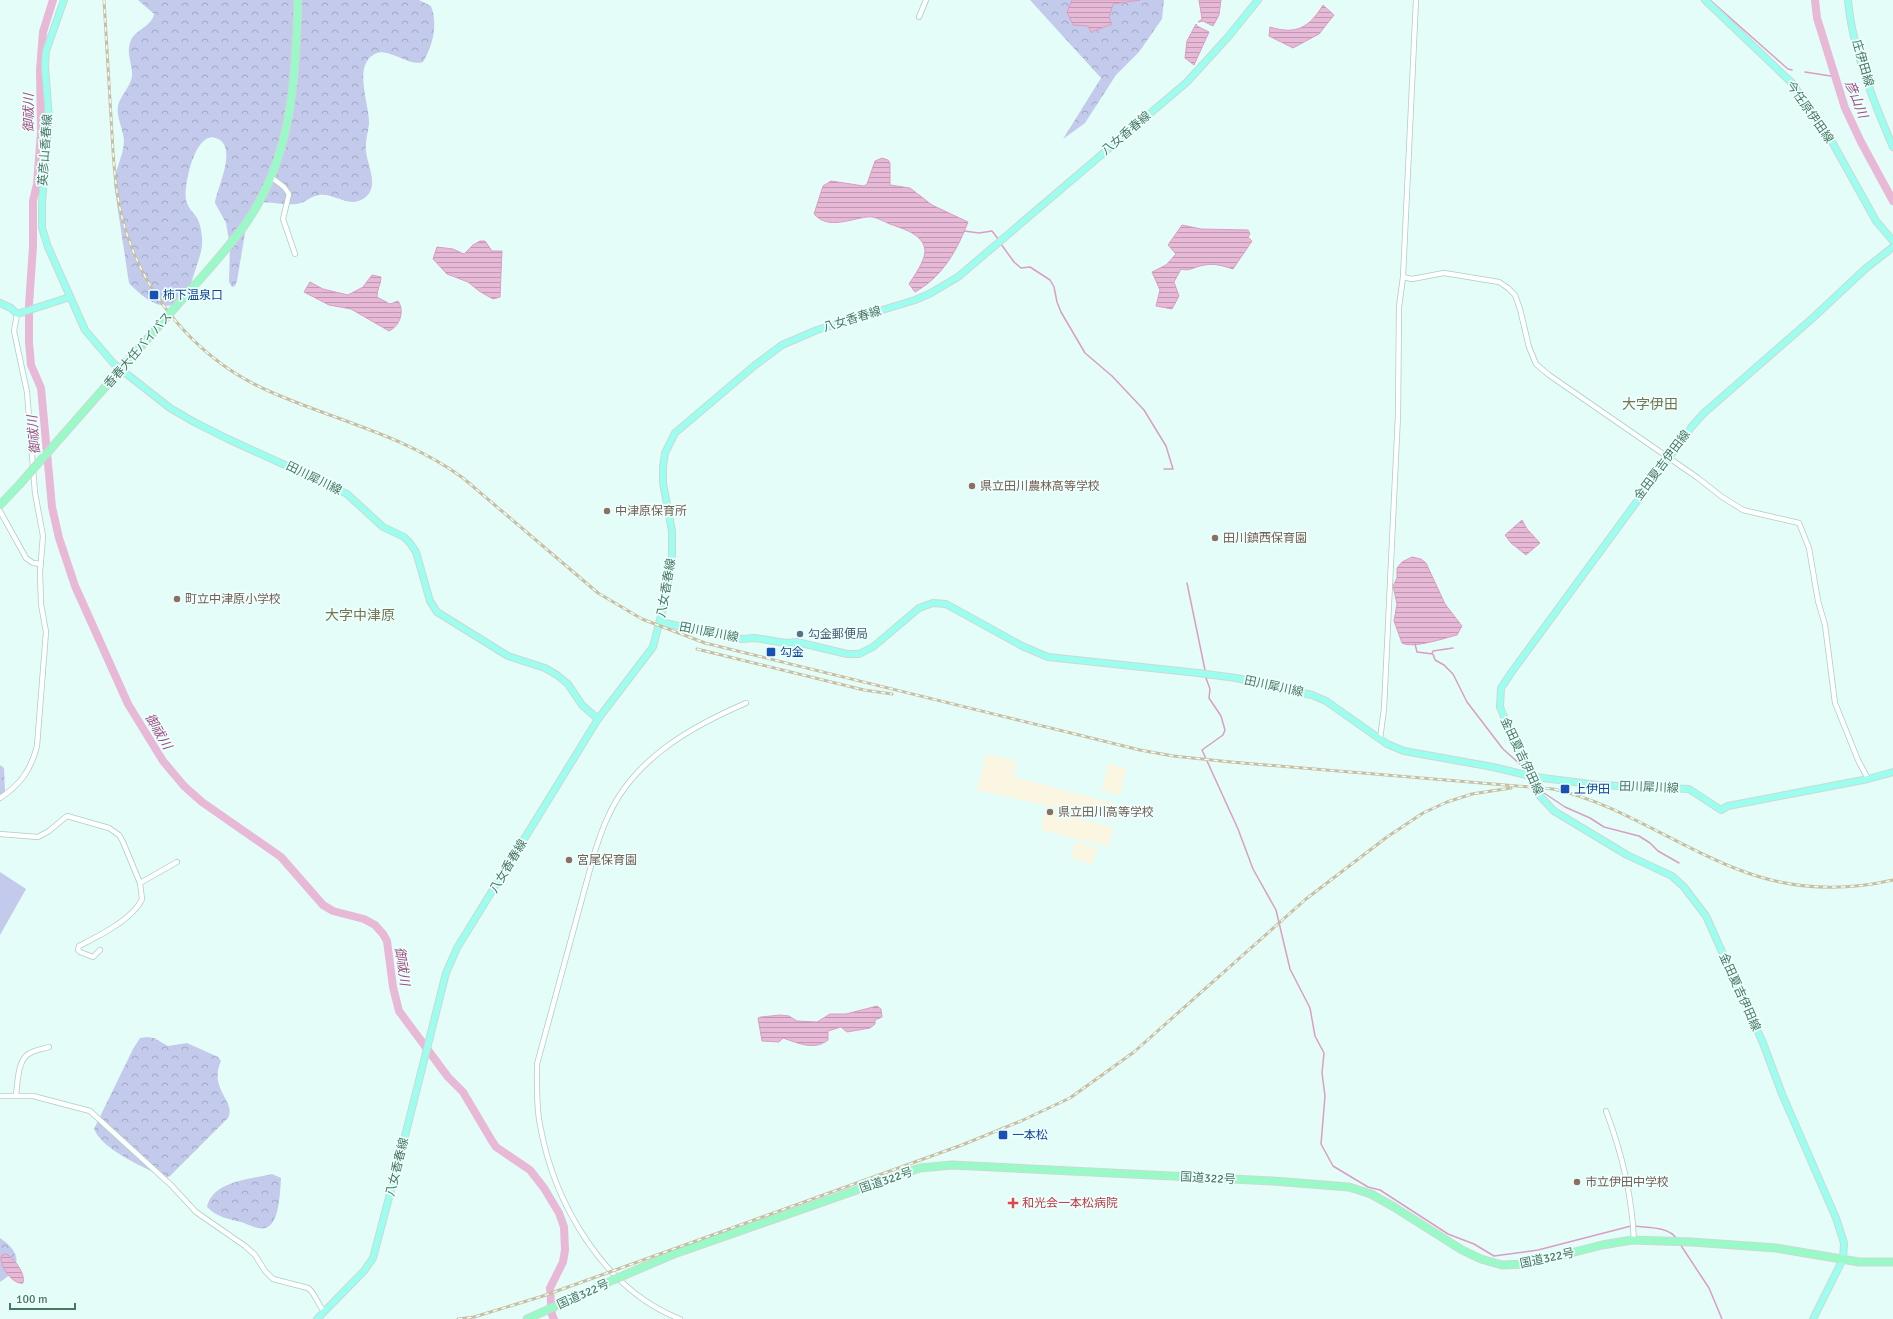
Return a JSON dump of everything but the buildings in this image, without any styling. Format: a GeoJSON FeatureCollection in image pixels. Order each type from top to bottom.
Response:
{"type":"FeatureCollection","features":[{"type":"Feature","properties":{"kind":"highway","name":"香春大任バイパス"},"geometry":{"type":"LineString","coordinates":[[0,505],[225,251],[244,225],[270,177],[281,149],[294,89],[298,0]]}},
{"type":"Feature","properties":{"kind":"highway","name":"国道322号"},"geometry":{"type":"LineString","coordinates":[[527,1319],[674,1254],[920,1168],[952,1164],[1274,1181],[1349,1187],[1370,1194],[1394,1207],[1480,1260],[1502,1265],[1528,1264],[1602,1245],[1634,1241],[1690,1242],[1776,1248],[1876,1263],[1893,1262]]}},
{"type":"Feature","properties":{"kind":"main road","name":"英彦山香春線"},"geometry":{"type":"LineString","coordinates":[[64,0],[46,51],[45,66],[49,119],[42,203],[42,228],[70,297]]}},
{"type":"Feature","properties":{"kind":"main road","name":"八女香春線"},"geometry":{"type":"LineString","coordinates":[[317,1319],[364,1271],[373,1258],[430,1042],[446,973],[457,948],[598,719],[650,653],[660,622],[670,578],[672,548],[670,520],[663,483],[663,467],[665,453],[675,433],[754,366],[782,345],[817,330],[929,294],[958,277],[1187,82],[1228,37],[1258,0]]}},
{"type":"Feature","properties":{"kind":"main road","name":"今任原伊田線"},"geometry":{"type":"LineString","coordinates":[[1705,0],[1793,84],[1831,140],[1876,221],[1893,241]]}},
{"type":"Feature","properties":{"kind":"main road","name":"庄伊田線"},"geometry":{"type":"LineString","coordinates":[[1848,0],[1860,56],[1871,92],[1893,147]]}},
{"type":"Feature","properties":{"kind":"main road","name":"金田夏吉伊田線"},"geometry":{"type":"LineString","coordinates":[[1813,1319],[1843,1259],[1844,1243],[1836,1218],[1782,1094],[1744,998],[1706,916],[1684,887],[1672,876],[1627,854],[1554,811],[1538,794],[1535,777],[1512,736],[1500,707],[1501,688],[1539,633],[1667,458],[1704,412],[1815,316],[1865,269],[1893,247]]}},
{"type":"Feature","properties":{"kind":"main road"},"geometry":{"type":"LineString","coordinates":[[0,303],[19,314],[70,297]]}},
{"type":"Feature","properties":{"kind":"main road","name":"田川犀川線"},"geometry":{"type":"LineString","coordinates":[[70,297],[85,330],[114,364],[170,408],[194,422],[347,494],[368,515],[383,527],[404,537],[414,547],[430,601],[436,612],[508,656],[545,668],[558,674],[568,684],[582,706],[598,719]]}},
{"type":"Feature","properties":{"kind":"main road","name":"田川犀川線"},"geometry":{"type":"LineString","coordinates":[[660,622],[741,639],[755,638],[786,643],[804,643],[852,655],[867,651],[918,608],[928,603],[939,602],[952,607],[1022,646],[1048,657],[1198,672],[1236,678],[1312,694],[1326,701],[1380,739],[1404,751],[1493,767],[1535,777],[1598,785],[1689,789],[1721,810],[1728,806],[1868,779],[1893,772]]}},
{"type":"Feature","properties":{"kind":"street"},"geometry":{"type":"LineString","coordinates":[[919,17],[926,0]]}},
{"type":"Feature","properties":{"kind":"street"},"geometry":{"type":"LineString","coordinates":[[1380,739],[1384,709],[1398,415],[1400,307],[1403,277],[1416,0]]}},
{"type":"Feature","properties":{"kind":"street"},"geometry":{"type":"LineString","coordinates":[[270,177],[284,187],[289,194],[283,219],[295,254]]}},
{"type":"Feature","properties":{"kind":"street"},"geometry":{"type":"LineString","coordinates":[[1403,277],[1412,279],[1444,273],[1499,282],[1508,288],[1515,296],[1520,309],[1529,347],[1536,364],[1549,375],[1722,497],[1744,510],[1799,523],[1809,548],[1818,601],[1825,625],[1835,703],[1858,760],[1868,779]]}},
{"type":"Feature","properties":{"kind":"street"},"geometry":{"type":"LineString","coordinates":[[0,798],[21,781],[29,769],[37,746],[46,632],[41,604],[42,529],[35,493],[27,392],[15,336],[19,314]]}},
{"type":"Feature","properties":{"kind":"street"},"geometry":{"type":"LineString","coordinates":[[0,511],[26,558],[33,563],[41,564]]}},
{"type":"Feature","properties":{"kind":"street"},"geometry":{"type":"LineString","coordinates":[[680,1319],[654,1307],[622,1283],[586,1238],[568,1208],[553,1175],[545,1148],[540,1123],[537,1094],[537,1064],[595,851],[607,818],[632,779],[664,747],[712,718],[746,702]]}},
{"type":"Feature","properties":{"kind":"street"},"geometry":{"type":"LineString","coordinates":[[0,834],[38,837],[49,831],[67,816],[72,816],[109,828],[119,835],[140,883],[142,899],[135,911],[98,937],[80,946],[78,950],[93,957],[100,950]]}},
{"type":"Feature","properties":{"kind":"street"},"geometry":{"type":"LineString","coordinates":[[140,883],[177,862]]}},
{"type":"Feature","properties":{"kind":"street"},"geometry":{"type":"LineString","coordinates":[[16,1095],[20,1068],[24,1059],[30,1053],[49,1047]]}},
{"type":"Feature","properties":{"kind":"street"},"geometry":{"type":"LineString","coordinates":[[0,1096],[33,1096],[90,1111],[171,1185],[196,1212],[255,1255],[269,1276],[273,1279],[308,1288],[312,1292],[318,1305],[324,1311]]}},
{"type":"Feature","properties":{"kind":"street"},"geometry":{"type":"LineString","coordinates":[[1606,1110],[1624,1165],[1633,1211],[1634,1241]]}},
{"type":"Feature","properties":{"kind":"shaded area"},"geometry":{"type":"Polygon","coordinates":[[[1072,0],[1140,0],[1113,4],[1109,18],[1112,24],[1091,32],[1088,26],[1073,25],[1067,12],[1072,0]]]}},
{"type":"Feature","properties":{"kind":"shaded area"},"geometry":{"type":"Polygon","coordinates":[[[1199,0],[1221,0],[1219,15],[1213,26],[1203,21],[1198,22],[1202,19],[1199,0]]]}},
{"type":"Feature","properties":{"kind":"shaded area"},"geometry":{"type":"Polygon","coordinates":[[[1323,5],[1334,15],[1319,34],[1293,48],[1269,36],[1270,27],[1287,30],[1301,28],[1318,13],[1323,5]]]}},
{"type":"Feature","properties":{"kind":"shaded area"},"geometry":{"type":"Polygon","coordinates":[[[1196,24],[1209,32],[1194,65],[1185,58],[1187,41],[1196,24]]]}},
{"type":"Feature","properties":{"kind":"shaded area"},"geometry":{"type":"Polygon","coordinates":[[[882,158],[888,160],[890,163],[890,185],[910,188],[932,205],[968,222],[954,253],[948,262],[933,279],[915,292],[909,284],[925,255],[924,245],[917,236],[907,230],[873,217],[832,223],[820,219],[814,214],[823,186],[831,181],[864,186],[867,184],[875,161],[882,158]]]}},
{"type":"Feature","properties":{"kind":"shaded area"},"geometry":{"type":"Polygon","coordinates":[[[1182,225],[1201,229],[1248,230],[1250,234],[1248,237],[1252,241],[1233,269],[1212,264],[1187,270],[1181,269],[1174,282],[1179,296],[1172,309],[1156,306],[1160,290],[1152,272],[1166,265],[1176,254],[1168,245],[1182,225]]]}},
{"type":"Feature","properties":{"kind":"shaded area"},"geometry":{"type":"Polygon","coordinates":[[[480,241],[485,241],[492,251],[502,251],[500,297],[493,299],[479,291],[468,282],[447,274],[433,259],[437,247],[453,249],[464,254],[473,245],[480,241]]]}},
{"type":"Feature","properties":{"kind":"shaded area"},"geometry":{"type":"Polygon","coordinates":[[[372,275],[381,277],[377,297],[390,304],[398,301],[400,305],[401,314],[399,322],[389,331],[351,309],[329,305],[304,292],[310,282],[323,289],[348,295],[363,287],[372,275]]]}},
{"type":"Feature","properties":{"kind":"shaded area"},"geometry":{"type":"Polygon","coordinates":[[[1522,520],[1527,529],[1540,543],[1526,555],[1511,543],[1505,535],[1522,520]]]}},
{"type":"Feature","properties":{"kind":"shaded area"},"geometry":{"type":"Polygon","coordinates":[[[1412,557],[1421,559],[1426,563],[1445,604],[1462,626],[1457,635],[1421,644],[1407,645],[1402,643],[1394,621],[1397,604],[1393,586],[1397,578],[1397,568],[1402,562],[1412,557]]]}},
{"type":"Feature","properties":{"kind":"shaded area"},"geometry":{"type":"Polygon","coordinates":[[[986,754],[1016,761],[1014,777],[1117,804],[1114,821],[977,790],[986,754]]]}},
{"type":"Feature","properties":{"kind":"shaded area"},"geometry":{"type":"Polygon","coordinates":[[[1108,764],[1126,768],[1120,795],[1102,791],[1108,764]]]}},
{"type":"Feature","properties":{"kind":"shaded area"},"geometry":{"type":"Polygon","coordinates":[[[1045,810],[1113,827],[1109,847],[1041,830],[1045,810]]]}},
{"type":"Feature","properties":{"kind":"shaded area"},"geometry":{"type":"Polygon","coordinates":[[[1075,842],[1098,848],[1092,864],[1071,858],[1075,842]]]}},
{"type":"Feature","properties":{"kind":"shaded area"},"geometry":{"type":"Polygon","coordinates":[[[877,1006],[881,1009],[882,1017],[875,1020],[875,1024],[870,1028],[847,1032],[841,1027],[828,1031],[828,1040],[817,1045],[812,1046],[800,1044],[783,1038],[779,1042],[762,1041],[758,1018],[761,1017],[780,1015],[789,1016],[797,1021],[817,1022],[830,1014],[846,1014],[877,1006]]]}},
{"type":"Feature","properties":{"kind":"shaded area"},"geometry":{"type":"Polygon","coordinates":[[[6,1254],[19,1267],[23,1275],[23,1283],[15,1281],[5,1270],[1,1257],[2,1255],[6,1254]]]}},
{"type":"Feature","properties":{"kind":"green space"},"geometry":{"type":"Polygon","coordinates":[[[138,0],[419,0],[431,6],[434,20],[432,42],[423,62],[412,62],[382,52],[369,58],[365,66],[363,75],[369,116],[366,151],[372,176],[371,189],[368,194],[363,199],[352,202],[330,196],[319,195],[297,204],[257,203],[252,205],[247,221],[237,281],[235,286],[232,287],[229,282],[230,246],[226,223],[215,203],[226,161],[226,153],[220,140],[212,137],[204,140],[193,159],[189,171],[186,193],[186,200],[189,208],[197,218],[200,225],[202,237],[201,251],[187,294],[178,302],[163,306],[148,300],[129,283],[114,184],[124,142],[118,115],[118,106],[130,84],[132,76],[129,47],[132,38],[150,22],[154,14],[138,0]]]}},
{"type":"Feature","properties":{"kind":"green space"},"geometry":{"type":"Polygon","coordinates":[[[1030,0],[1164,0],[1162,19],[1139,52],[1116,75],[1085,123],[1063,139],[1101,78],[1030,0]]]}},
{"type":"Feature","properties":{"kind":"green space"},"geometry":{"type":"Polygon","coordinates":[[[0,765],[4,768],[5,792],[0,801],[0,765]]]}},
{"type":"Feature","properties":{"kind":"green space"},"geometry":{"type":"Polygon","coordinates":[[[0,872],[26,889],[0,935],[0,872]]]}},
{"type":"Feature","properties":{"kind":"green space"},"geometry":{"type":"Polygon","coordinates":[[[140,1038],[154,1038],[168,1046],[187,1043],[218,1057],[221,1061],[218,1071],[218,1079],[230,1112],[228,1118],[170,1176],[166,1178],[115,1152],[106,1145],[94,1129],[133,1049],[140,1038]]]}},
{"type":"Feature","properties":{"kind":"green space"},"geometry":{"type":"Polygon","coordinates":[[[272,1174],[281,1178],[278,1206],[274,1221],[265,1228],[256,1228],[223,1217],[207,1207],[210,1198],[224,1186],[272,1174]]]}},
{"type":"Feature","properties":{"kind":"green space"},"geometry":{"type":"Polygon","coordinates":[[[0,1238],[7,1243],[15,1254],[16,1266],[7,1277],[0,1282],[0,1238]]]}},
{"type":"Feature","properties":{"kind":"waterway","name":"御祓川"},"geometry":{"type":"LineString","coordinates":[[53,0],[43,32],[40,70],[41,132],[37,184],[33,201],[33,247],[29,305],[29,342],[31,365],[41,388],[52,507],[59,538],[75,586],[128,704],[163,761],[184,786],[202,802],[281,857],[323,905],[333,911],[364,919],[375,925],[383,934],[387,941],[393,987],[399,1011],[448,1077],[463,1092],[496,1147],[530,1170],[544,1188],[559,1213],[564,1227],[565,1250],[563,1262],[550,1288],[552,1315],[554,1319]]}},
{"type":"Feature","properties":{"kind":"waterway"},"geometry":{"type":"LineString","coordinates":[[1710,0],[1788,69],[1792,70]]}},
{"type":"Feature","properties":{"kind":"waterway","name":"彦山川"},"geometry":{"type":"LineString","coordinates":[[1815,0],[1817,18],[1845,108],[1861,142],[1893,201]]}},
{"type":"Feature","properties":{"kind":"waterway"},"geometry":{"type":"LineString","coordinates":[[1805,72],[1837,77]]}},
{"type":"Feature","properties":{"kind":"waterway"},"geometry":{"type":"LineString","coordinates":[[964,231],[979,233],[992,231],[999,240]]}},
{"type":"Feature","properties":{"kind":"waterway"},"geometry":{"type":"LineString","coordinates":[[1001,244],[1014,262],[1021,268],[1030,267],[1050,280],[1054,287],[1061,312],[1085,353],[1112,376],[1144,410],[1166,446],[1173,469],[1164,469]]}},
{"type":"Feature","properties":{"kind":"waterway"},"geometry":{"type":"LineString","coordinates":[[1187,583],[1205,670]]}},
{"type":"Feature","properties":{"kind":"waterway"},"geometry":{"type":"LineString","coordinates":[[1415,644],[1417,652],[1433,654],[1435,660],[1444,665],[1453,674],[1467,702],[1503,749],[1521,765]]}},
{"type":"Feature","properties":{"kind":"waterway"},"geometry":{"type":"LineString","coordinates":[[1432,653],[1433,651],[1453,648]]}},
{"type":"Feature","properties":{"kind":"waterway"},"geometry":{"type":"LineString","coordinates":[[1206,678],[1210,689],[1209,698],[1221,716],[1225,730],[1223,735],[1202,750],[1238,829],[1253,869],[1276,910],[1290,969],[1310,1008],[1315,1036],[1324,1053],[1322,1073],[1325,1096],[1321,1144],[1333,1166],[1368,1187],[1380,1190],[1448,1234],[1474,1244],[1494,1256],[1538,1250],[1631,1226]]}},
{"type":"Feature","properties":{"kind":"waterway"},"geometry":{"type":"LineString","coordinates":[[1542,784],[1544,793],[1565,807],[1590,818],[1604,827],[1639,836],[1650,843],[1658,851],[1679,863]]}},
{"type":"Feature","properties":{"kind":"waterway"},"geometry":{"type":"LineString","coordinates":[[1635,1226],[1663,1230],[1673,1235],[1677,1239]]}},
{"type":"Feature","properties":{"kind":"waterway"},"geometry":{"type":"LineString","coordinates":[[1680,1244],[1709,1288],[1722,1319]]}},
{"type":"Feature","properties":{"kind":"railway"},"geometry":{"type":"LineString","coordinates":[[104,0],[114,167],[122,217],[131,245],[143,272],[158,298],[176,322],[197,343],[244,379],[271,392],[394,440],[441,463],[463,478],[598,593],[642,619],[705,643],[1140,750],[1173,756],[1231,762],[1553,789],[1602,804],[1714,859],[1756,876],[1795,884],[1834,887],[1873,884],[1893,880]]}},
{"type":"Feature","properties":{"kind":"railway"},"geometry":{"type":"LineString","coordinates":[[697,649],[864,690],[892,694]]}},
{"type":"Feature","properties":{"kind":"railway"},"geometry":{"type":"LineString","coordinates":[[458,1319],[474,1317],[543,1296],[962,1145],[1021,1121],[1070,1098],[1134,1052],[1306,899],[1387,837],[1423,813],[1447,802],[1472,794],[1511,788]]}},
{"type":"Feature","properties":{"kind":"place","name":"柿下温泉口"},"geometry":{"type":"Point","coordinates":[154,295]}},
{"type":"Feature","properties":{"kind":"place","name":"県立田川農林高等学校"},"geometry":{"type":"Point","coordinates":[972,486]}},
{"type":"Feature","properties":{"kind":"place","name":"中津原保育所"},"geometry":{"type":"Point","coordinates":[607,511]}},
{"type":"Feature","properties":{"kind":"place","name":"田川鎮西保育園"},"geometry":{"type":"Point","coordinates":[1215,538]}},
{"type":"Feature","properties":{"kind":"place","name":"町立中津原小学校"},"geometry":{"type":"Point","coordinates":[177,599]}},
{"type":"Feature","properties":{"kind":"place","name":"勾金郵便局"},"geometry":{"type":"Point","coordinates":[800,634]}},
{"type":"Feature","properties":{"kind":"place","name":"勾金"},"geometry":{"type":"Point","coordinates":[771,652]}},
{"type":"Feature","properties":{"kind":"place","name":"上伊田"},"geometry":{"type":"Point","coordinates":[1565,789]}},
{"type":"Feature","properties":{"kind":"place","name":"県立田川高等学校"},"geometry":{"type":"Point","coordinates":[1050,812]}},
{"type":"Feature","properties":{"kind":"place","name":"宮尾保育園"},"geometry":{"type":"Point","coordinates":[569,860]}},
{"type":"Feature","properties":{"kind":"place","name":"一本松"},"geometry":{"type":"Point","coordinates":[1003,1135]}},
{"type":"Feature","properties":{"kind":"place","name":"市立伊田中学校"},"geometry":{"type":"Point","coordinates":[1577,1182]}},
{"type":"Feature","properties":{"kind":"place","name":"和光会一本松病院"},"geometry":{"type":"Point","coordinates":[1013,1203]}},
{"type":"Feature","properties":{"kind":"district","name":"大字伊田"},"geometry":{"type":"Point","coordinates":[1650,404]}},
{"type":"Feature","properties":{"kind":"district","name":"大字中津原"},"geometry":{"type":"Point","coordinates":[360,615]}}]}
